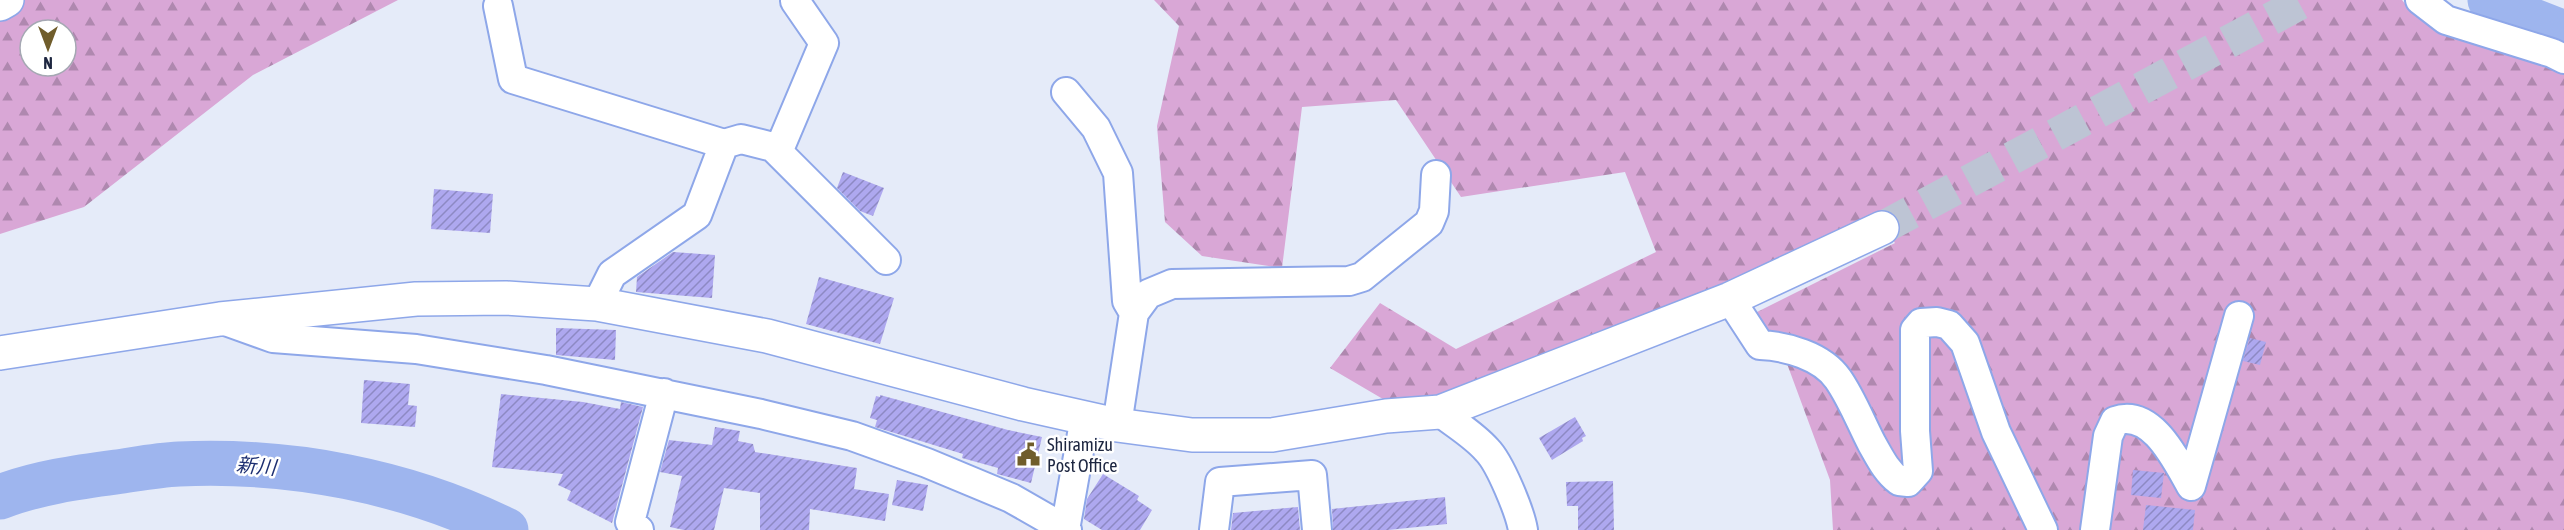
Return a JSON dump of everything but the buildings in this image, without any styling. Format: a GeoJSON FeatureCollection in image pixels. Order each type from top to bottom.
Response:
{"type":"FeatureCollection","features":[{"type":"Feature","properties":{"kind":"street"},"geometry":{"type":"LineString","coordinates":[[0,4],[7,0]]}},
{"type":"Feature","properties":{"kind":"street"},"geometry":{"type":"LineString","coordinates":[[2420,0],[2446,20],[2552,53],[2564,59]]}},
{"type":"Feature","properties":{"kind":"street"},"geometry":{"type":"LineString","coordinates":[[778,152],[824,43],[795,1]]}},
{"type":"Feature","properties":{"kind":"street"},"geometry":{"type":"LineString","coordinates":[[498,6],[513,79],[724,144],[741,139],[773,147],[886,260]]}},
{"type":"Feature","properties":{"kind":"street"},"geometry":{"type":"LineString","coordinates":[[1066,92],[1096,128],[1118,173],[1126,302],[1134,313]]}},
{"type":"Feature","properties":{"kind":"street"},"geometry":{"type":"LineString","coordinates":[[597,304],[612,274],[697,215],[724,144]]}},
{"type":"Feature","properties":{"kind":"street"},"geometry":{"type":"LineString","coordinates":[[1118,424],[1134,313],[1148,294],[1172,284],[1349,281],[1362,277],[1429,223],[1434,211],[1436,175]]}},
{"type":"Feature","properties":{"kind":"street"},"geometry":{"type":"LineString","coordinates":[[0,353],[220,319],[416,299],[506,298],[597,304],[767,336],[1023,404],[1118,424],[1192,435],[1272,435],[1386,416],[1440,411],[1730,299],[1882,228]]}},
{"type":"Feature","properties":{"kind":"street"},"geometry":{"type":"LineString","coordinates":[[1730,299],[1760,345],[1773,346],[1816,360],[1837,378],[1883,465],[1899,481],[1908,482],[1918,471],[1915,431],[1915,330],[1921,323],[1937,322],[1949,325],[1965,344],[1996,432],[2043,530]]}},
{"type":"Feature","properties":{"kind":"street"},"geometry":{"type":"LineString","coordinates":[[2095,530],[2108,436],[2115,421],[2132,418],[2143,422],[2175,458],[2191,486],[2239,316]]}},
{"type":"Feature","properties":{"kind":"street"},"geometry":{"type":"LineString","coordinates":[[220,319],[273,338],[416,349],[546,370],[664,393],[852,436],[927,463],[1011,498],[1066,530],[1085,417]]}},
{"type":"Feature","properties":{"kind":"street"},"geometry":{"type":"LineString","coordinates":[[639,530],[630,522],[664,393]]}},
{"type":"Feature","properties":{"kind":"street"},"geometry":{"type":"LineString","coordinates":[[1440,411],[1488,451],[1504,478],[1521,519],[1523,530]]}},
{"type":"Feature","properties":{"kind":"street"},"geometry":{"type":"LineString","coordinates":[[1214,530],[1220,482],[1312,475],[1317,530]]}},
{"type":"Feature","properties":{"kind":"green space"},"geometry":{"type":"Polygon","coordinates":[[[0,0],[398,0],[253,75],[84,207],[0,234],[0,0]]]}},
{"type":"Feature","properties":{"kind":"green space"},"geometry":{"type":"Polygon","coordinates":[[[1154,0],[2402,0],[2415,16],[2446,31],[2564,70],[2564,530],[1833,530],[1830,480],[1786,361],[1755,313],[1895,243],[1874,214],[1691,333],[1488,407],[1388,402],[1330,368],[1380,303],[1456,349],[1656,252],[1625,172],[1461,197],[1396,100],[1302,107],[1282,268],[1202,256],[1165,222],[1157,126],[1179,26],[1154,0]]]}},
{"type":"Feature","properties":{"kind":"waterway","name":"新川"},"geometry":{"type":"LineString","coordinates":[[2490,0],[2498,7],[2564,33]]}},
{"type":"Feature","properties":{"kind":"waterway","name":"新川"},"geometry":{"type":"LineString","coordinates":[[0,497],[57,481],[155,466],[221,463],[263,465],[347,477],[388,486],[428,498],[506,530]]}},
{"type":"Feature","properties":{"kind":"tunnel"},"geometry":{"type":"LineString","coordinates":[[1882,228],[2306,0]]}},
{"type":"Feature","properties":{"kind":"place","name":"Shiramizu Post Office"},"geometry":{"type":"Point","coordinates":[1029,455]}}]}
